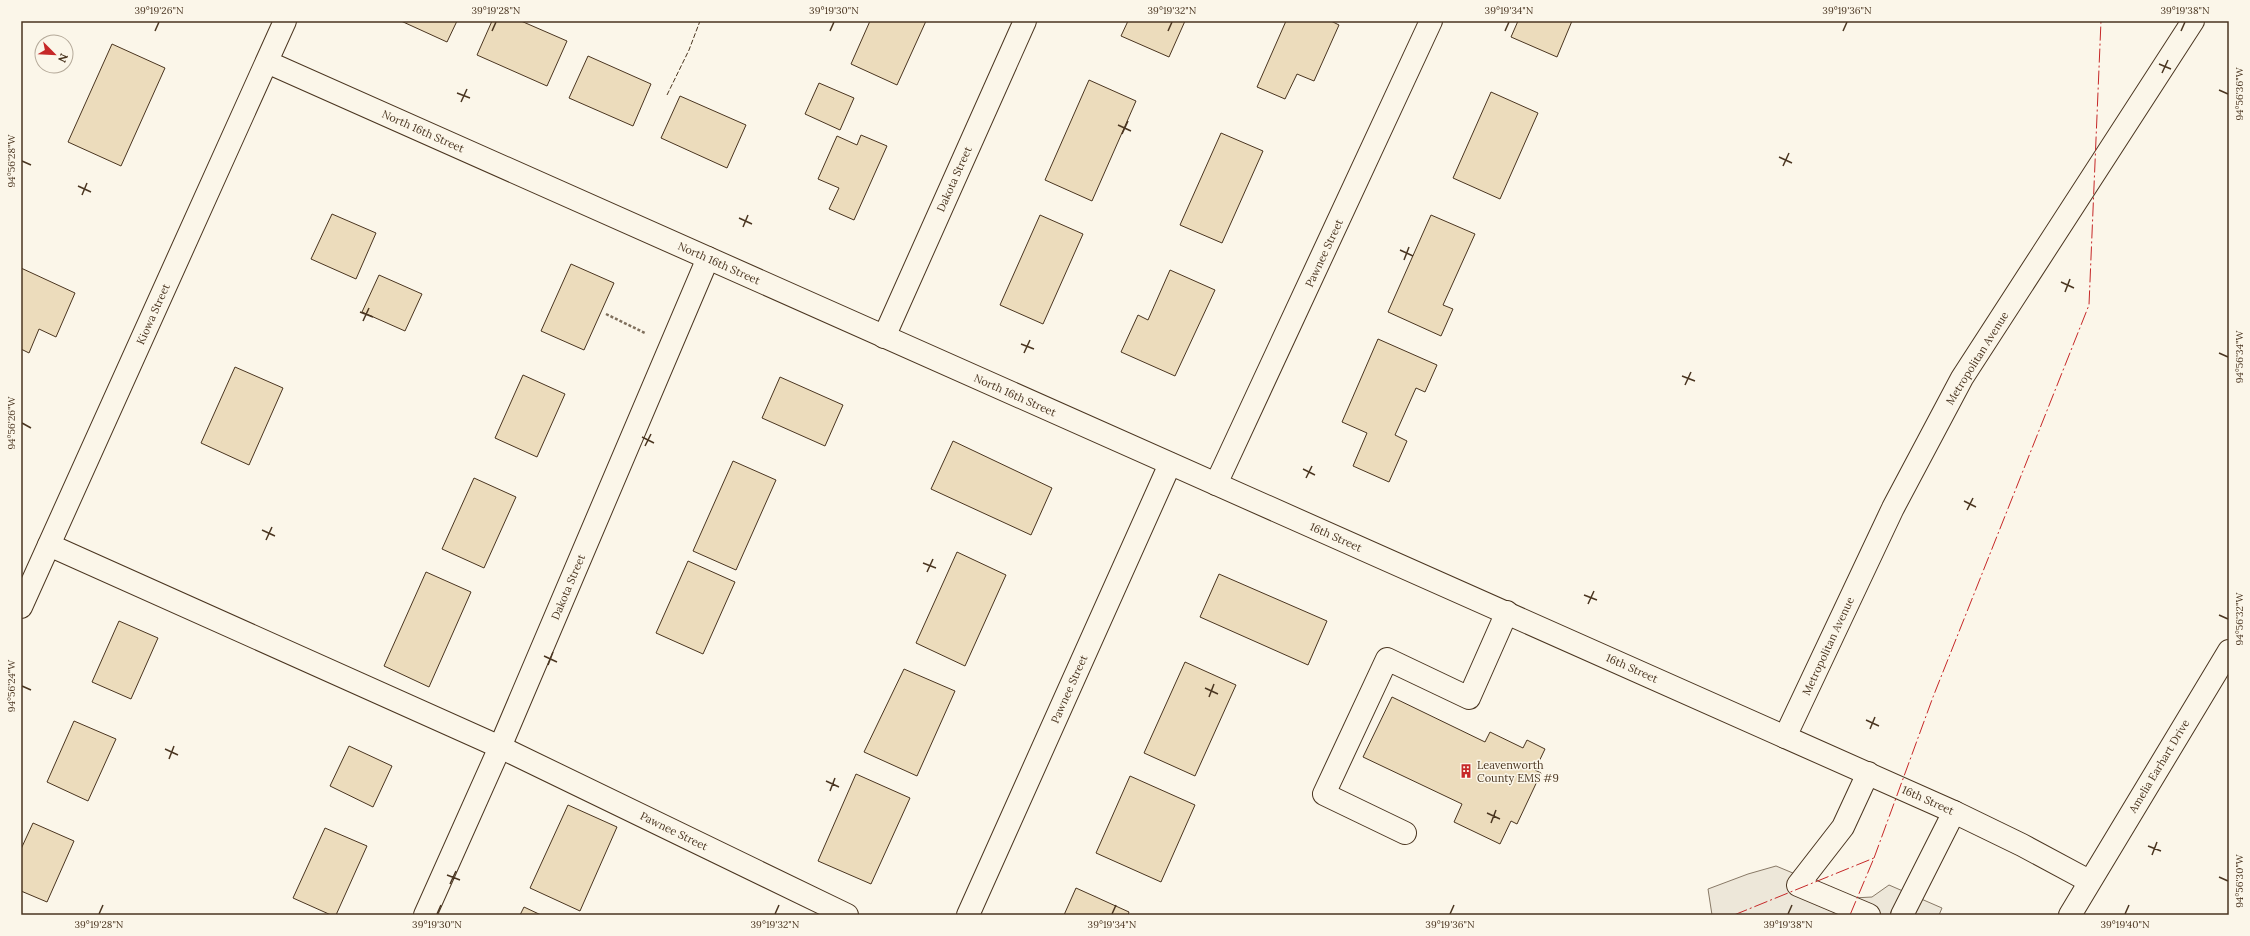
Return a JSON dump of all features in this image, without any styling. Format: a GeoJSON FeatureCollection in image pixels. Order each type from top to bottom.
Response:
{"type":"FeatureCollection","features":[{"type":"Feature","properties":{"kind":"main road","name":"Kiowa Street"},"geometry":{"type":"LineString","coordinates":[[21,607],[286,21]]}},
{"type":"Feature","properties":{"kind":"main road","name":"Dakota Street"},"geometry":{"type":"LineString","coordinates":[[884,337],[1025,21]]}},
{"type":"Feature","properties":{"kind":"main road","name":"Pawnee Street"},"geometry":{"type":"LineString","coordinates":[[1216,484],[1431,21]]}},
{"type":"Feature","properties":{"kind":"main road","name":"Metropolitan Avenue"},"geometry":{"type":"LineString","coordinates":[[1785,737],[1894,508],[1962,378],[2193,21]]}},
{"type":"Feature","properties":{"kind":"main road","name":"North 16th Street"},"geometry":{"type":"LineString","coordinates":[[267,62],[1170,464]]}},
{"type":"Feature","properties":{"kind":"main road","name":"Dakota Street"},"geometry":{"type":"LineString","coordinates":[[425,915],[500,746],[708,258]]}},
{"type":"Feature","properties":{"kind":"main road","name":"Pawnee Street"},"geometry":{"type":"LineString","coordinates":[[968,915],[1170,464]]}},
{"type":"Feature","properties":{"kind":"main road","name":"16th Street"},"geometry":{"type":"LineString","coordinates":[[1170,464],[1507,612],[1954,812],[2022,845],[2089,881]]}},
{"type":"Feature","properties":{"kind":"main road","name":"Pawnee Street"},"geometry":{"type":"LineString","coordinates":[[49,545],[500,746],[847,915]]}},
{"type":"Feature","properties":{"kind":"main road"},"geometry":{"type":"LineString","coordinates":[[1405,833],[1324,794],[1387,659],[1469,698],[1507,612]]}},
{"type":"Feature","properties":{"kind":"main road","name":"Amelia Earhart Drive"},"geometry":{"type":"LineString","coordinates":[[2070,915],[2089,881],[2229,651]]}},
{"type":"Feature","properties":{"kind":"main road"},"geometry":{"type":"LineString","coordinates":[[1868,773],[1843,827],[1798,885],[1868,915]]}},
{"type":"Feature","properties":{"kind":"main road"},"geometry":{"type":"LineString","coordinates":[[1902,915],[1954,812]]}},
{"type":"Feature","properties":{"kind":"path"},"geometry":{"type":"LineString","coordinates":[[606,314],[671,345]]}},
{"type":"Feature","properties":{"kind":"shaded area"},"geometry":{"type":"Polygon","coordinates":[[[1776,866],[1853,898],[1872,897],[1889,885],[1942,908],[1939,915],[1712,915],[1708,889],[1748,874],[1776,866]]]}},
{"type":"Feature","properties":{"kind":"building"},"geometry":{"type":"Polygon","coordinates":[[[401,21],[457,21],[447,42],[401,21]]]}},
{"type":"Feature","properties":{"kind":"building"},"geometry":{"type":"Polygon","coordinates":[[[492,21],[521,21],[567,41],[547,86],[477,55],[492,21]]]}},
{"type":"Feature","properties":{"kind":"building"},"geometry":{"type":"Polygon","coordinates":[[[870,21],[926,21],[897,85],[851,64],[870,21]]]}},
{"type":"Feature","properties":{"kind":"building"},"geometry":{"type":"Polygon","coordinates":[[[1128,21],[1185,21],[1169,57],[1121,36],[1128,21]]]}},
{"type":"Feature","properties":{"kind":"building"},"geometry":{"type":"Polygon","coordinates":[[[1286,21],[1331,21],[1339,25],[1314,81],[1297,74],[1285,99],[1257,87],[1286,21]]]}},
{"type":"Feature","properties":{"kind":"building"},"geometry":{"type":"Polygon","coordinates":[[[1518,21],[1572,21],[1557,57],[1511,37],[1518,21]]]}},
{"type":"Feature","properties":{"kind":"building"},"geometry":{"type":"Polygon","coordinates":[[[112,44],[165,68],[121,166],[68,142],[112,44]]]}},
{"type":"Feature","properties":{"kind":"building"},"geometry":{"type":"Polygon","coordinates":[[[588,56],[651,84],[633,126],[569,98],[588,56]]]}},
{"type":"Feature","properties":{"kind":"building"},"geometry":{"type":"Polygon","coordinates":[[[1089,80],[1136,101],[1092,201],[1045,180],[1089,80]]]}},
{"type":"Feature","properties":{"kind":"building"},"geometry":{"type":"Polygon","coordinates":[[[819,83],[854,98],[840,130],[805,114],[819,83]]]}},
{"type":"Feature","properties":{"kind":"building"},"geometry":{"type":"Polygon","coordinates":[[[1491,92],[1538,113],[1500,199],[1453,178],[1491,92]]]}},
{"type":"Feature","properties":{"kind":"building"},"geometry":{"type":"Polygon","coordinates":[[[680,96],[746,125],[727,168],[661,138],[680,96]]]}},
{"type":"Feature","properties":{"kind":"building"},"geometry":{"type":"Polygon","coordinates":[[[1221,133],[1263,151],[1222,243],[1180,225],[1221,133]]]}},
{"type":"Feature","properties":{"kind":"building"},"geometry":{"type":"Polygon","coordinates":[[[861,135],[887,146],[854,220],[829,209],[839,188],[818,179],[837,136],[857,145],[861,135]]]}},
{"type":"Feature","properties":{"kind":"building"},"geometry":{"type":"Polygon","coordinates":[[[332,214],[376,233],[356,279],[311,259],[332,214]]]}},
{"type":"Feature","properties":{"kind":"building"},"geometry":{"type":"Polygon","coordinates":[[[1040,215],[1083,234],[1043,324],[1000,305],[1040,215]]]}},
{"type":"Feature","properties":{"kind":"building"},"geometry":{"type":"Polygon","coordinates":[[[1431,215],[1475,234],[1443,305],[1453,309],[1441,336],[1388,312],[1431,215]]]}},
{"type":"Feature","properties":{"kind":"building"},"geometry":{"type":"Polygon","coordinates":[[[571,264],[614,283],[584,350],[541,331],[571,264]]]}},
{"type":"Feature","properties":{"kind":"building"},"geometry":{"type":"Polygon","coordinates":[[[21,268],[75,293],[56,337],[39,329],[29,353],[21,349],[21,268]]]}},
{"type":"Feature","properties":{"kind":"building"},"geometry":{"type":"Polygon","coordinates":[[[1170,270],[1215,290],[1175,376],[1121,352],[1138,315],[1148,320],[1170,270]]]}},
{"type":"Feature","properties":{"kind":"building"},"geometry":{"type":"Polygon","coordinates":[[[379,275],[422,294],[405,331],[362,312],[379,275]]]}},
{"type":"Feature","properties":{"kind":"building"},"geometry":{"type":"Polygon","coordinates":[[[1378,339],[1437,365],[1425,392],[1416,388],[1395,435],[1407,441],[1389,482],[1353,466],[1367,433],[1342,422],[1378,339]]]}},
{"type":"Feature","properties":{"kind":"building"},"geometry":{"type":"Polygon","coordinates":[[[235,367],[283,388],[249,465],[201,443],[235,367]]]}},
{"type":"Feature","properties":{"kind":"building"},"geometry":{"type":"Polygon","coordinates":[[[523,375],[565,394],[537,457],[495,438],[523,375]]]}},
{"type":"Feature","properties":{"kind":"building"},"geometry":{"type":"Polygon","coordinates":[[[780,377],[843,405],[825,446],[762,418],[780,377]]]}},
{"type":"Feature","properties":{"kind":"building"},"geometry":{"type":"Polygon","coordinates":[[[953,441],[1052,488],[1031,535],[931,489],[953,441]]]}},
{"type":"Feature","properties":{"kind":"building"},"geometry":{"type":"Polygon","coordinates":[[[733,461],[776,480],[736,570],[693,551],[733,461]]]}},
{"type":"Feature","properties":{"kind":"building"},"geometry":{"type":"Polygon","coordinates":[[[474,478],[516,497],[484,568],[442,549],[474,478]]]}},
{"type":"Feature","properties":{"kind":"building"},"geometry":{"type":"Polygon","coordinates":[[[957,552],[1006,575],[965,666],[916,643],[957,552]]]}},
{"type":"Feature","properties":{"kind":"building"},"geometry":{"type":"Polygon","coordinates":[[[688,561],[735,582],[703,654],[656,633],[688,561]]]}},
{"type":"Feature","properties":{"kind":"building"},"geometry":{"type":"Polygon","coordinates":[[[426,572],[471,592],[429,687],[384,666],[426,572]]]}},
{"type":"Feature","properties":{"kind":"building"},"geometry":{"type":"Polygon","coordinates":[[[1219,574],[1327,621],[1308,665],[1200,617],[1219,574]]]}},
{"type":"Feature","properties":{"kind":"building"},"geometry":{"type":"Polygon","coordinates":[[[119,621],[158,638],[131,699],[92,682],[119,621]]]}},
{"type":"Feature","properties":{"kind":"building"},"geometry":{"type":"Polygon","coordinates":[[[1185,662],[1236,685],[1195,776],[1144,753],[1185,662]]]}},
{"type":"Feature","properties":{"kind":"building"},"geometry":{"type":"Polygon","coordinates":[[[904,669],[955,691],[917,776],[864,752],[904,669]]]}},
{"type":"Feature","properties":{"kind":"building","name":"Leavenworth County EMS #9"},"geometry":{"type":"Polygon","coordinates":[[[1392,697],[1485,742],[1490,732],[1523,748],[1527,740],[1545,749],[1535,770],[1541,773],[1517,824],[1511,821],[1500,844],[1454,822],[1462,804],[1363,757],[1392,697]]]}},
{"type":"Feature","properties":{"kind":"building"},"geometry":{"type":"Polygon","coordinates":[[[74,721],[116,739],[88,801],[47,782],[74,721]]]}},
{"type":"Feature","properties":{"kind":"building"},"geometry":{"type":"Polygon","coordinates":[[[349,746],[392,766],[373,807],[330,786],[349,746]]]}},
{"type":"Feature","properties":{"kind":"building"},"geometry":{"type":"Polygon","coordinates":[[[856,774],[910,798],[871,884],[818,861],[856,774]]]}},
{"type":"Feature","properties":{"kind":"building"},"geometry":{"type":"Polygon","coordinates":[[[1130,776],[1195,805],[1161,882],[1096,853],[1130,776]]]}},
{"type":"Feature","properties":{"kind":"building"},"geometry":{"type":"Polygon","coordinates":[[[568,805],[617,827],[580,911],[530,888],[568,805]]]}},
{"type":"Feature","properties":{"kind":"building"},"geometry":{"type":"Polygon","coordinates":[[[33,823],[74,841],[47,902],[21,891],[21,849],[33,823]]]}},
{"type":"Feature","properties":{"kind":"building"},"geometry":{"type":"Polygon","coordinates":[[[325,828],[367,846],[336,915],[331,915],[293,898],[325,828]]]}},
{"type":"Feature","properties":{"kind":"building"},"geometry":{"type":"Polygon","coordinates":[[[1076,888],[1129,912],[1128,915],[1064,915],[1076,888]]]}},
{"type":"Feature","properties":{"kind":"building"},"geometry":{"type":"Polygon","coordinates":[[[524,907],[541,915],[520,915],[524,907]]]}},
{"type":"Feature","properties":{"kind":"fence"},"geometry":{"type":"LineString","coordinates":[[667,95],[689,50],[700,21]]}},
{"type":"Feature","properties":{"kind":"power"},"geometry":{"type":"LineString","coordinates":[[1874,858],[1933,697],[2089,305],[2101,21]]}},
{"type":"Feature","properties":{"kind":"power"},"geometry":{"type":"LineString","coordinates":[[1734,915],[1874,858],[1850,915]]}},
{"type":"Feature","properties":{"kind":"place","name":"Leavenworth County EMS #9"},"geometry":{"type":"Point","coordinates":[1466,771]}}]}
